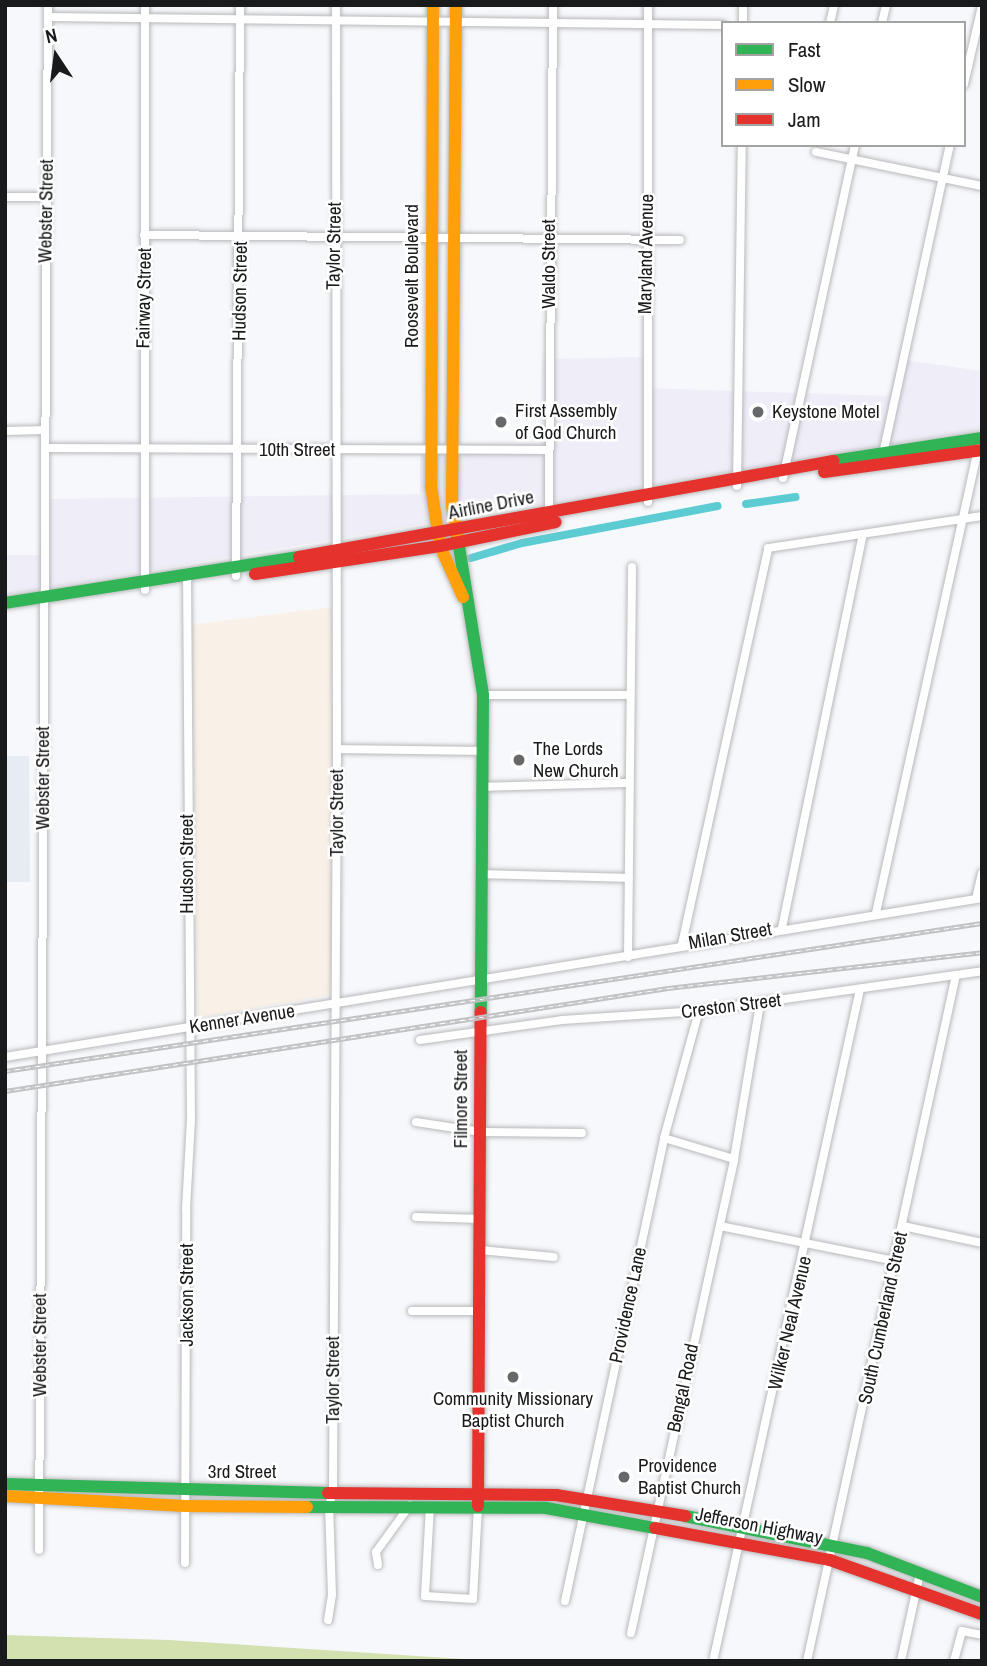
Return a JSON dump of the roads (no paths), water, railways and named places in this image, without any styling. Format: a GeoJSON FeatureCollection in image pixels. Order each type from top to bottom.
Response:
{"type":"FeatureCollection","features":[{"type":"Feature","properties":{"kind":"main road","name":"Roosevelt Boulevard"},"geometry":{"type":"LineString","coordinates":[[433,5],[430,450],[438,540]]}},
{"type":"Feature","properties":{"kind":"main road"},"geometry":{"type":"LineString","coordinates":[[456,5],[453,450],[456,537]]}},
{"type":"Feature","properties":{"kind":"main road","name":"Airline Drive"},"geometry":{"type":"LineString","coordinates":[[5,612],[44,602],[456,537],[737,481],[981,442]]}},
{"type":"Feature","properties":{"kind":"main road","name":"Filmore Street"},"geometry":{"type":"LineString","coordinates":[[456,537],[483,695],[478,1506]]}},
{"type":"Feature","properties":{"kind":"main road","name":"Filmore Street"},"geometry":{"type":"LineString","coordinates":[[438,540],[465,600]]}},
{"type":"Feature","properties":{"kind":"main road","name":"Airline Drive"},"geometry":{"type":"LineString","coordinates":[[5,603],[44,602]]}},
{"type":"Feature","properties":{"kind":"main road","name":"3rd Street"},"geometry":{"type":"LineString","coordinates":[[5,1484],[40,1492],[186,1506],[478,1506]]}},
{"type":"Feature","properties":{"kind":"main road","name":"3rd Street"},"geometry":{"type":"LineString","coordinates":[[5,1496],[40,1492],[479,1492]]}},
{"type":"Feature","properties":{"kind":"main road","name":"Jefferson Highway"},"geometry":{"type":"LineString","coordinates":[[479,1492],[588,1499],[744,1525],[833,1545],[920,1573],[982,1597]]}},
{"type":"Feature","properties":{"kind":"main road","name":"Jefferson Highway"},"geometry":{"type":"LineString","coordinates":[[478,1506],[585,1514],[830,1560],[917,1589],[982,1615]]}},
{"type":"Feature","properties":{"kind":"street","name":"Webster Street"},"geometry":{"type":"LineString","coordinates":[[39,1550],[48,5]]}},
{"type":"Feature","properties":{"kind":"street","name":"Fairway Street"},"geometry":{"type":"LineString","coordinates":[[145,5],[145,586]]}},
{"type":"Feature","properties":{"kind":"street","name":"Hudson Street"},"geometry":{"type":"LineString","coordinates":[[235,572],[240,5]]}},
{"type":"Feature","properties":{"kind":"street","name":"Taylor Street"},"geometry":{"type":"LineString","coordinates":[[328,1620],[332,1595],[329,1506],[333,1491],[337,749],[333,450],[336,5]]}},
{"type":"Feature","properties":{"kind":"street","name":"Waldo Street"},"geometry":{"type":"LineString","coordinates":[[549,519],[549,238],[553,5]]}},
{"type":"Feature","properties":{"kind":"street","name":"Maryland Avenue"},"geometry":{"type":"LineString","coordinates":[[647,498],[648,5]]}},
{"type":"Feature","properties":{"kind":"street"},"geometry":{"type":"LineString","coordinates":[[966,75],[982,6]]}},
{"type":"Feature","properties":{"kind":"street"},"geometry":{"type":"LineString","coordinates":[[48,17],[721,25]]}},
{"type":"Feature","properties":{"kind":"street"},"geometry":{"type":"LineString","coordinates":[[737,481],[742,147]]}},
{"type":"Feature","properties":{"kind":"street"},"geometry":{"type":"LineString","coordinates":[[783,473],[855,147]]}},
{"type":"Feature","properties":{"kind":"street"},"geometry":{"type":"LineString","coordinates":[[883,459],[950,147]]}},
{"type":"Feature","properties":{"kind":"street"},"geometry":{"type":"LineString","coordinates":[[816,152],[853,157],[982,186]]}},
{"type":"Feature","properties":{"kind":"street"},"geometry":{"type":"LineString","coordinates":[[5,197],[46,197]]}},
{"type":"Feature","properties":{"kind":"street"},"geometry":{"type":"LineString","coordinates":[[145,235],[680,240]]}},
{"type":"Feature","properties":{"kind":"street"},"geometry":{"type":"LineString","coordinates":[[5,431],[45,430]]}},
{"type":"Feature","properties":{"kind":"street"},"geometry":{"type":"LineString","coordinates":[[876,914],[981,442]]}},
{"type":"Feature","properties":{"kind":"street","name":"10th Street"},"geometry":{"type":"LineString","coordinates":[[46,448],[548,450]]}},
{"type":"Feature","properties":{"kind":"street"},"geometry":{"type":"LineString","coordinates":[[682,944],[768,548],[982,516]]}},
{"type":"Feature","properties":{"kind":"street"},"geometry":{"type":"LineString","coordinates":[[782,928],[863,534]]}},
{"type":"Feature","properties":{"kind":"street"},"geometry":{"type":"LineString","coordinates":[[628,957],[628,695],[632,568]]}},
{"type":"Feature","properties":{"kind":"street","name":"Hudson Street"},"geometry":{"type":"LineString","coordinates":[[188,579],[189,1027]]}},
{"type":"Feature","properties":{"kind":"street"},"geometry":{"type":"LineString","coordinates":[[483,695],[628,695]]}},
{"type":"Feature","properties":{"kind":"street"},"geometry":{"type":"LineString","coordinates":[[337,749],[483,751]]}},
{"type":"Feature","properties":{"kind":"street"},"geometry":{"type":"LineString","coordinates":[[482,787],[629,783]]}},
{"type":"Feature","properties":{"kind":"street"},"geometry":{"type":"LineString","coordinates":[[481,874],[629,878]]}},
{"type":"Feature","properties":{"kind":"street"},"geometry":{"type":"LineString","coordinates":[[979,899],[982,874]]}},
{"type":"Feature","properties":{"kind":"street","name":"Milan Street"},"geometry":{"type":"LineString","coordinates":[[480,982],[628,957],[682,944],[979,899]]}},
{"type":"Feature","properties":{"kind":"street","name":"Creston Street"},"geometry":{"type":"LineString","coordinates":[[420,1040],[562,1020],[699,1012],[982,971]]}},
{"type":"Feature","properties":{"kind":"street","name":"South Cumberland Street"},"geometry":{"type":"LineString","coordinates":[[807,1661],[956,975]]}},
{"type":"Feature","properties":{"kind":"street","name":"Kenner Avenue"},"geometry":{"type":"LineString","coordinates":[[5,1057],[480,982]]}},
{"type":"Feature","properties":{"kind":"street","name":"Wilker Neal Avenue"},"geometry":{"type":"LineString","coordinates":[[714,1657],[807,1244],[860,989]]}},
{"type":"Feature","properties":{"kind":"street","name":"Bengal Road"},"geometry":{"type":"LineString","coordinates":[[631,1633],[734,1159],[760,1003]]}},
{"type":"Feature","properties":{"kind":"street","name":"Providence Lane"},"geometry":{"type":"LineString","coordinates":[[565,1601],[664,1138],[699,1012]]}},
{"type":"Feature","properties":{"kind":"street","name":"Jackson Street"},"geometry":{"type":"LineString","coordinates":[[185,1563],[188,1492],[189,1027]]}},
{"type":"Feature","properties":{"kind":"street"},"geometry":{"type":"LineString","coordinates":[[416,1122],[481,1132],[582,1133]]}},
{"type":"Feature","properties":{"kind":"street"},"geometry":{"type":"LineString","coordinates":[[664,1138],[734,1159]]}},
{"type":"Feature","properties":{"kind":"street"},"geometry":{"type":"LineString","coordinates":[[416,1217],[481,1219]]}},
{"type":"Feature","properties":{"kind":"street"},"geometry":{"type":"LineString","coordinates":[[720,1226],[895,1261]]}},
{"type":"Feature","properties":{"kind":"street"},"geometry":{"type":"LineString","coordinates":[[903,1226],[982,1243]]}},
{"type":"Feature","properties":{"kind":"street"},"geometry":{"type":"LineString","coordinates":[[480,1250],[554,1256]]}},
{"type":"Feature","properties":{"kind":"street"},"geometry":{"type":"LineString","coordinates":[[412,1311],[480,1311]]}},
{"type":"Feature","properties":{"kind":"street"},"geometry":{"type":"LineString","coordinates":[[378,1565],[376,1552],[411,1505]]}},
{"type":"Feature","properties":{"kind":"street","name":"Filmore Street"},"geometry":{"type":"LineString","coordinates":[[430,1505],[425,1596],[473,1599],[478,1506]]}},
{"type":"Feature","properties":{"kind":"street"},"geometry":{"type":"LineString","coordinates":[[901,1661],[920,1573]]}},
{"type":"Feature","properties":{"kind":"street"},"geometry":{"type":"LineString","coordinates":[[954,1661],[962,1631],[982,1635]]}},
{"type":"Feature","properties":{"kind":"waterway"},"geometry":{"type":"LineString","coordinates":[[746,504],[796,497]]}},
{"type":"Feature","properties":{"kind":"waterway"},"geometry":{"type":"LineString","coordinates":[[471,558],[522,543],[718,506]]}},
{"type":"Feature","properties":{"kind":"railway"},"geometry":{"type":"LineString","coordinates":[[5,1071],[982,923]]}},
{"type":"Feature","properties":{"kind":"railway"},"geometry":{"type":"LineString","coordinates":[[5,1091],[668,988],[982,952]]}},
{"type":"Feature","properties":{"kind":"place","name":"Keystone Motel"},"geometry":{"type":"Point","coordinates":[758,412]}},
{"type":"Feature","properties":{"kind":"place","name":"First Assembly of God Church"},"geometry":{"type":"Point","coordinates":[501,422]}},
{"type":"Feature","properties":{"kind":"place","name":"The Lords New Church"},"geometry":{"type":"Point","coordinates":[519,760]}},
{"type":"Feature","properties":{"kind":"place","name":"Community Missionary Baptist Church"},"geometry":{"type":"Point","coordinates":[513,1377]}},
{"type":"Feature","properties":{"kind":"place","name":"Providence Baptist Church"},"geometry":{"type":"Point","coordinates":[624,1477]}}]}
